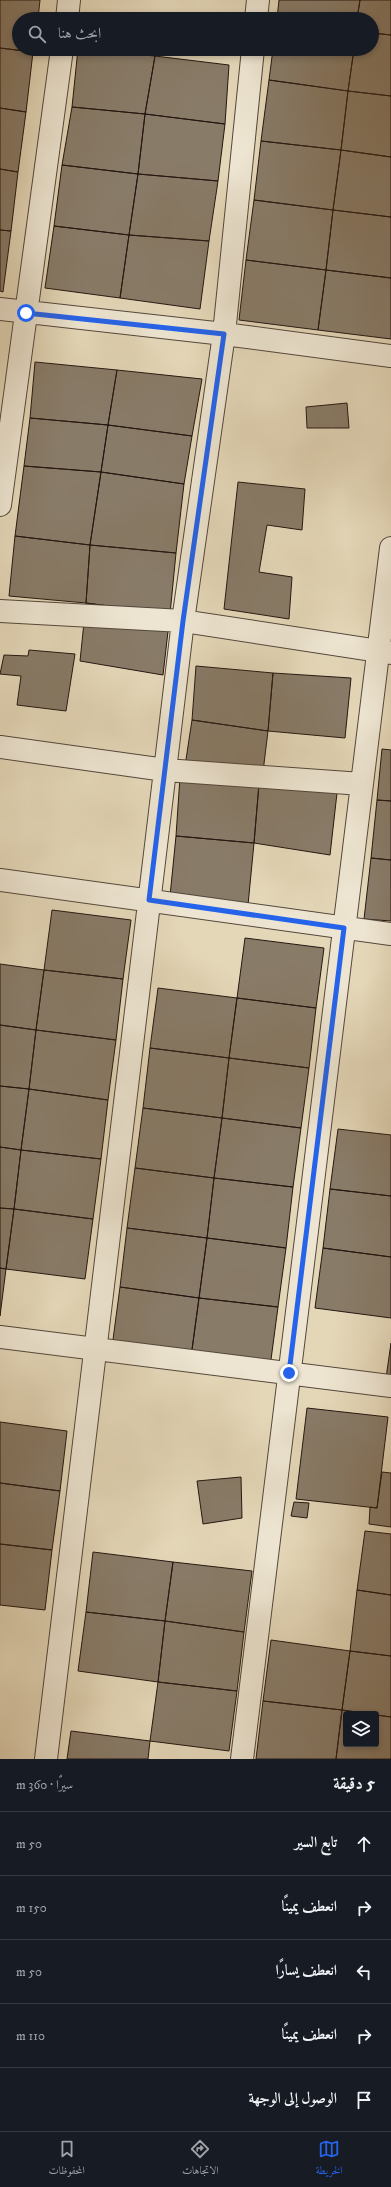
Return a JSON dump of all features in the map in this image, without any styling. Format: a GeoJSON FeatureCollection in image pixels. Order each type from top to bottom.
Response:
{"type":"FeatureCollection","features":[{"type":"Feature","properties":{"kind":"street"},"geometry":{"type":"LineString","coordinates":[[68,12],[69,0]]}},
{"type":"Feature","properties":{"kind":"street"},"geometry":{"type":"LineString","coordinates":[[257,12],[258,0]]}},
{"type":"Feature","properties":{"kind":"street"},"geometry":{"type":"LineString","coordinates":[[0,505],[61,56]]}},
{"type":"Feature","properties":{"kind":"street"},"geometry":{"type":"LineString","coordinates":[[46,1759],[183,621],[224,334],[252,56]]}},
{"type":"Feature","properties":{"kind":"street"},"geometry":{"type":"LineString","coordinates":[[0,309],[224,334],[391,356]]}},
{"type":"Feature","properties":{"kind":"street"},"geometry":{"type":"LineString","coordinates":[[242,1759],[362,784],[385,652],[391,548]]}},
{"type":"Feature","properties":{"kind":"street"},"geometry":{"type":"LineString","coordinates":[[0,612],[183,621],[385,652]]}},
{"type":"Feature","properties":{"kind":"street"},"geometry":{"type":"LineString","coordinates":[[0,747],[165,770],[362,784]]}},
{"type":"Feature","properties":{"kind":"street"},"geometry":{"type":"LineString","coordinates":[[0,880],[391,934]]}},
{"type":"Feature","properties":{"kind":"street"},"geometry":{"type":"LineString","coordinates":[[0,1337],[391,1386]]}},
{"type":"Feature","properties":{"kind":"building"},"geometry":{"type":"Polygon","coordinates":[[[0,0],[40,0],[39,12],[12,12],[12,49],[0,48],[0,0]]]}},
{"type":"Feature","properties":{"kind":"building"},"geometry":{"type":"Polygon","coordinates":[[[279,0],[360,0],[358,12],[278,12],[279,0]]]}},
{"type":"Feature","properties":{"kind":"building"},"geometry":{"type":"Polygon","coordinates":[[[360,0],[391,0],[391,35],[379,34],[379,12],[358,12],[360,0]]]}},
{"type":"Feature","properties":{"kind":"building"},"geometry":{"type":"Polygon","coordinates":[[[379,34],[391,35],[391,96],[348,91],[353,56],[379,56],[379,34]]]}},
{"type":"Feature","properties":{"kind":"building"},"geometry":{"type":"Polygon","coordinates":[[[0,48],[12,49],[12,56],[33,56],[26,112],[0,108],[0,48]]]}},
{"type":"Feature","properties":{"kind":"building"},"geometry":{"type":"Polygon","coordinates":[[[77,56],[155,56],[145,114],[72,107],[77,56]]]}},
{"type":"Feature","properties":{"kind":"building"},"geometry":{"type":"Polygon","coordinates":[[[155,56],[229,65],[225,124],[145,114],[155,56]]]}},
{"type":"Feature","properties":{"kind":"building"},"geometry":{"type":"Polygon","coordinates":[[[272,56],[353,56],[348,91],[269,80],[272,56]]]}},
{"type":"Feature","properties":{"kind":"building"},"geometry":{"type":"Polygon","coordinates":[[[269,80],[348,91],[341,150],[261,141],[269,80]]]}},
{"type":"Feature","properties":{"kind":"building"},"geometry":{"type":"Polygon","coordinates":[[[348,91],[391,96],[391,157],[341,150],[348,91]]]}},
{"type":"Feature","properties":{"kind":"building"},"geometry":{"type":"Polygon","coordinates":[[[72,107],[145,114],[138,174],[62,165],[72,107]]]}},
{"type":"Feature","properties":{"kind":"building"},"geometry":{"type":"Polygon","coordinates":[[[0,108],[26,112],[18,172],[0,169],[0,108]]]}},
{"type":"Feature","properties":{"kind":"building"},"geometry":{"type":"Polygon","coordinates":[[[145,114],[225,124],[218,181],[138,174],[145,114]]]}},
{"type":"Feature","properties":{"kind":"building"},"geometry":{"type":"Polygon","coordinates":[[[261,141],[341,150],[333,210],[254,200],[261,141]]]}},
{"type":"Feature","properties":{"kind":"building"},"geometry":{"type":"Polygon","coordinates":[[[341,150],[391,157],[391,217],[333,210],[341,150]]]}},
{"type":"Feature","properties":{"kind":"building"},"geometry":{"type":"Polygon","coordinates":[[[62,165],[138,174],[129,235],[54,226],[62,165]]]}},
{"type":"Feature","properties":{"kind":"building"},"geometry":{"type":"Polygon","coordinates":[[[0,169],[18,172],[11,231],[0,230],[0,169]]]}},
{"type":"Feature","properties":{"kind":"building"},"geometry":{"type":"Polygon","coordinates":[[[138,174],[218,181],[209,241],[129,235],[138,174]]]}},
{"type":"Feature","properties":{"kind":"building"},"geometry":{"type":"Polygon","coordinates":[[[254,200],[333,210],[326,270],[246,260],[254,200]]]}},
{"type":"Feature","properties":{"kind":"building"},"geometry":{"type":"Polygon","coordinates":[[[333,210],[391,217],[391,278],[326,270],[333,210]]]}},
{"type":"Feature","properties":{"kind":"building"},"geometry":{"type":"Polygon","coordinates":[[[54,226],[129,235],[120,298],[45,288],[54,226]]]}},
{"type":"Feature","properties":{"kind":"building"},"geometry":{"type":"Polygon","coordinates":[[[0,230],[11,231],[3,292],[0,291],[0,230]]]}},
{"type":"Feature","properties":{"kind":"building"},"geometry":{"type":"Polygon","coordinates":[[[129,235],[209,241],[200,309],[120,298],[129,235]]]}},
{"type":"Feature","properties":{"kind":"building"},"geometry":{"type":"Polygon","coordinates":[[[246,260],[326,270],[318,330],[239,320],[246,260]]]}},
{"type":"Feature","properties":{"kind":"building"},"geometry":{"type":"Polygon","coordinates":[[[326,270],[391,278],[391,339],[318,330],[326,270]]]}},
{"type":"Feature","properties":{"kind":"building"},"geometry":{"type":"Polygon","coordinates":[[[35,362],[117,370],[108,425],[30,418],[35,362]]]}},
{"type":"Feature","properties":{"kind":"building"},"geometry":{"type":"Polygon","coordinates":[[[117,370],[202,379],[192,436],[108,425],[117,370]]]}},
{"type":"Feature","properties":{"kind":"building"},"geometry":{"type":"Polygon","coordinates":[[[347,403],[349,428],[307,428],[306,407],[347,403]]]}},
{"type":"Feature","properties":{"kind":"building"},"geometry":{"type":"Polygon","coordinates":[[[30,418],[108,425],[101,472],[24,466],[30,418]]]}},
{"type":"Feature","properties":{"kind":"building"},"geometry":{"type":"Polygon","coordinates":[[[108,425],[192,436],[184,484],[101,472],[108,425]]]}},
{"type":"Feature","properties":{"kind":"building"},"geometry":{"type":"Polygon","coordinates":[[[24,466],[101,472],[90,545],[15,536],[24,466]]]}},
{"type":"Feature","properties":{"kind":"building"},"geometry":{"type":"Polygon","coordinates":[[[101,472],[184,484],[176,553],[90,545],[101,472]]]}},
{"type":"Feature","properties":{"kind":"building"},"geometry":{"type":"Polygon","coordinates":[[[238,482],[305,489],[302,530],[267,525],[259,572],[292,577],[289,619],[224,609],[238,482]]]}},
{"type":"Feature","properties":{"kind":"building"},"geometry":{"type":"Polygon","coordinates":[[[15,536],[90,545],[86,603],[9,596],[15,536]]]}},
{"type":"Feature","properties":{"kind":"building"},"geometry":{"type":"Polygon","coordinates":[[[90,545],[176,553],[170,614],[86,603],[90,545]]]}},
{"type":"Feature","properties":{"kind":"building"},"geometry":{"type":"Polygon","coordinates":[[[86,603],[170,614],[163,675],[80,661],[86,603]]]}},
{"type":"Feature","properties":{"kind":"building"},"geometry":{"type":"Polygon","coordinates":[[[29,650],[75,654],[66,711],[17,705],[21,676],[0,674],[4,655],[28,656],[29,650]]]}},
{"type":"Feature","properties":{"kind":"building"},"geometry":{"type":"Polygon","coordinates":[[[196,666],[273,673],[268,731],[192,720],[196,666]]]}},
{"type":"Feature","properties":{"kind":"building"},"geometry":{"type":"Polygon","coordinates":[[[273,673],[351,678],[345,738],[268,731],[273,673]]]}},
{"type":"Feature","properties":{"kind":"building"},"geometry":{"type":"Polygon","coordinates":[[[192,720],[268,731],[263,772],[185,766],[192,720]]]}},
{"type":"Feature","properties":{"kind":"building"},"geometry":{"type":"Polygon","coordinates":[[[382,749],[391,750],[391,801],[377,800],[382,749]]]}},
{"type":"Feature","properties":{"kind":"building"},"geometry":{"type":"Polygon","coordinates":[[[180,777],[259,784],[254,843],[176,836],[180,777]]]}},
{"type":"Feature","properties":{"kind":"building"},"geometry":{"type":"Polygon","coordinates":[[[259,784],[337,793],[330,855],[254,843],[259,784]]]}},
{"type":"Feature","properties":{"kind":"building"},"geometry":{"type":"Polygon","coordinates":[[[377,800],[391,801],[391,860],[371,858],[377,800]]]}},
{"type":"Feature","properties":{"kind":"building"},"geometry":{"type":"Polygon","coordinates":[[[176,836],[254,843],[248,905],[170,896],[176,836]]]}},
{"type":"Feature","properties":{"kind":"building"},"geometry":{"type":"Polygon","coordinates":[[[371,858],[391,860],[391,921],[364,919],[371,858]]]}},
{"type":"Feature","properties":{"kind":"building"},"geometry":{"type":"Polygon","coordinates":[[[52,910],[131,920],[123,979],[44,970],[52,910]]]}},
{"type":"Feature","properties":{"kind":"building"},"geometry":{"type":"Polygon","coordinates":[[[245,938],[324,948],[316,1008],[237,998],[245,938]]]}},
{"type":"Feature","properties":{"kind":"building"},"geometry":{"type":"Polygon","coordinates":[[[0,964],[44,970],[36,1030],[0,1025],[0,964]]]}},
{"type":"Feature","properties":{"kind":"building"},"geometry":{"type":"Polygon","coordinates":[[[44,970],[123,979],[116,1040],[36,1030],[44,970]]]}},
{"type":"Feature","properties":{"kind":"building"},"geometry":{"type":"Polygon","coordinates":[[[158,988],[237,998],[229,1058],[150,1048],[158,988]]]}},
{"type":"Feature","properties":{"kind":"building"},"geometry":{"type":"Polygon","coordinates":[[[237,998],[316,1008],[309,1068],[229,1058],[237,998]]]}},
{"type":"Feature","properties":{"kind":"building"},"geometry":{"type":"Polygon","coordinates":[[[0,1025],[36,1030],[29,1089],[0,1086],[0,1025]]]}},
{"type":"Feature","properties":{"kind":"building"},"geometry":{"type":"Polygon","coordinates":[[[36,1030],[116,1040],[108,1100],[29,1089],[36,1030]]]}},
{"type":"Feature","properties":{"kind":"building"},"geometry":{"type":"Polygon","coordinates":[[[150,1048],[229,1058],[222,1118],[143,1108],[150,1048]]]}},
{"type":"Feature","properties":{"kind":"building"},"geometry":{"type":"Polygon","coordinates":[[[229,1058],[309,1068],[301,1128],[222,1118],[229,1058]]]}},
{"type":"Feature","properties":{"kind":"building"},"geometry":{"type":"Polygon","coordinates":[[[0,1086],[29,1089],[21,1150],[0,1147],[0,1086]]]}},
{"type":"Feature","properties":{"kind":"building"},"geometry":{"type":"Polygon","coordinates":[[[29,1089],[108,1100],[101,1159],[21,1150],[29,1089]]]}},
{"type":"Feature","properties":{"kind":"building"},"geometry":{"type":"Polygon","coordinates":[[[143,1108],[222,1118],[214,1178],[135,1168],[143,1108]]]}},
{"type":"Feature","properties":{"kind":"building"},"geometry":{"type":"Polygon","coordinates":[[[222,1118],[301,1128],[293,1187],[214,1178],[222,1118]]]}},
{"type":"Feature","properties":{"kind":"building"},"geometry":{"type":"Polygon","coordinates":[[[338,1129],[391,1135],[391,1196],[330,1189],[338,1129]]]}},
{"type":"Feature","properties":{"kind":"building"},"geometry":{"type":"Polygon","coordinates":[[[0,1147],[21,1150],[14,1209],[0,1208],[0,1147]]]}},
{"type":"Feature","properties":{"kind":"building"},"geometry":{"type":"Polygon","coordinates":[[[21,1150],[101,1159],[93,1219],[14,1209],[21,1150]]]}},
{"type":"Feature","properties":{"kind":"building"},"geometry":{"type":"Polygon","coordinates":[[[135,1168],[214,1178],[207,1238],[127,1228],[135,1168]]]}},
{"type":"Feature","properties":{"kind":"building"},"geometry":{"type":"Polygon","coordinates":[[[214,1178],[293,1187],[286,1248],[207,1238],[214,1178]]]}},
{"type":"Feature","properties":{"kind":"building"},"geometry":{"type":"Polygon","coordinates":[[[330,1189],[391,1196],[391,1257],[323,1248],[330,1189]]]}},
{"type":"Feature","properties":{"kind":"building"},"geometry":{"type":"Polygon","coordinates":[[[0,1208],[14,1209],[6,1269],[0,1268],[0,1208]]]}},
{"type":"Feature","properties":{"kind":"building"},"geometry":{"type":"Polygon","coordinates":[[[14,1209],[93,1219],[85,1279],[6,1269],[14,1209]]]}},
{"type":"Feature","properties":{"kind":"building"},"geometry":{"type":"Polygon","coordinates":[[[127,1228],[207,1238],[199,1298],[120,1287],[127,1228]]]}},
{"type":"Feature","properties":{"kind":"building"},"geometry":{"type":"Polygon","coordinates":[[[207,1238],[286,1248],[278,1307],[199,1298],[207,1238]]]}},
{"type":"Feature","properties":{"kind":"building"},"geometry":{"type":"Polygon","coordinates":[[[323,1248],[391,1257],[391,1318],[315,1308],[323,1248]]]}},
{"type":"Feature","properties":{"kind":"building"},"geometry":{"type":"Polygon","coordinates":[[[0,1268],[6,1269],[0,1316],[0,1268]]]}},
{"type":"Feature","properties":{"kind":"building"},"geometry":{"type":"Polygon","coordinates":[[[120,1287],[199,1298],[191,1357],[112,1347],[120,1287]]]}},
{"type":"Feature","properties":{"kind":"building"},"geometry":{"type":"Polygon","coordinates":[[[199,1298],[278,1307],[270,1367],[191,1357],[199,1298]]]}},
{"type":"Feature","properties":{"kind":"building"},"geometry":{"type":"Polygon","coordinates":[[[391,1343],[391,1379],[386,1378],[391,1343]]]}},
{"type":"Feature","properties":{"kind":"building"},"geometry":{"type":"Polygon","coordinates":[[[307,1408],[388,1417],[377,1508],[296,1499],[307,1408]]]}},
{"type":"Feature","properties":{"kind":"building"},"geometry":{"type":"Polygon","coordinates":[[[0,1422],[67,1431],[60,1491],[0,1483],[0,1422]]]}},
{"type":"Feature","properties":{"kind":"building"},"geometry":{"type":"Polygon","coordinates":[[[382,1472],[391,1473],[391,1527],[369,1524],[370,1507],[377,1508],[382,1472]]]}},
{"type":"Feature","properties":{"kind":"building"},"geometry":{"type":"Polygon","coordinates":[[[241,1477],[242,1518],[203,1524],[197,1481],[241,1477]]]}},
{"type":"Feature","properties":{"kind":"building"},"geometry":{"type":"Polygon","coordinates":[[[0,1483],[60,1491],[52,1550],[0,1544],[0,1483]]]}},
{"type":"Feature","properties":{"kind":"building"},"geometry":{"type":"Polygon","coordinates":[[[294,1502],[309,1503],[307,1518],[291,1516],[294,1502]]]}},
{"type":"Feature","properties":{"kind":"building"},"geometry":{"type":"Polygon","coordinates":[[[365,1531],[391,1534],[391,1595],[357,1590],[365,1531]]]}},
{"type":"Feature","properties":{"kind":"building"},"geometry":{"type":"Polygon","coordinates":[[[0,1544],[52,1550],[45,1610],[0,1605],[0,1544]]]}},
{"type":"Feature","properties":{"kind":"building"},"geometry":{"type":"Polygon","coordinates":[[[93,1552],[173,1562],[165,1621],[86,1612],[93,1552]]]}},
{"type":"Feature","properties":{"kind":"building"},"geometry":{"type":"Polygon","coordinates":[[[173,1562],[252,1571],[244,1632],[165,1621],[173,1562]]]}},
{"type":"Feature","properties":{"kind":"building"},"geometry":{"type":"Polygon","coordinates":[[[357,1590],[391,1595],[391,1656],[350,1651],[357,1590]]]}},
{"type":"Feature","properties":{"kind":"building"},"geometry":{"type":"Polygon","coordinates":[[[86,1612],[165,1621],[158,1682],[78,1671],[86,1612]]]}},
{"type":"Feature","properties":{"kind":"building"},"geometry":{"type":"Polygon","coordinates":[[[165,1621],[244,1632],[237,1691],[158,1682],[165,1621]]]}},
{"type":"Feature","properties":{"kind":"building"},"geometry":{"type":"Polygon","coordinates":[[[271,1640],[350,1651],[342,1710],[263,1701],[271,1640]]]}},
{"type":"Feature","properties":{"kind":"building"},"geometry":{"type":"Polygon","coordinates":[[[350,1651],[391,1656],[391,1717],[379,1715],[379,1711],[342,1710],[350,1651]]]}},
{"type":"Feature","properties":{"kind":"building"},"geometry":{"type":"Polygon","coordinates":[[[158,1682],[237,1691],[229,1751],[150,1741],[158,1682]]]}},
{"type":"Feature","properties":{"kind":"building"},"geometry":{"type":"Polygon","coordinates":[[[263,1701],[342,1710],[336,1759],[256,1759],[263,1701]]]}},
{"type":"Feature","properties":{"kind":"building"},"geometry":{"type":"Polygon","coordinates":[[[342,1710],[349,1711],[343,1711],[343,1747],[379,1747],[379,1715],[391,1717],[391,1759],[336,1759],[342,1710]]]}},
{"type":"Feature","properties":{"kind":"building"},"geometry":{"type":"Polygon","coordinates":[[[71,1731],[150,1741],[148,1759],[67,1759],[71,1731]]]}},
{"type":"Feature","properties":{"kind":"route"},"geometry":{"type":"LineString","coordinates":[[26,313],[224,334],[183,621],[149,900],[344,928],[289,1373]]}}]}
